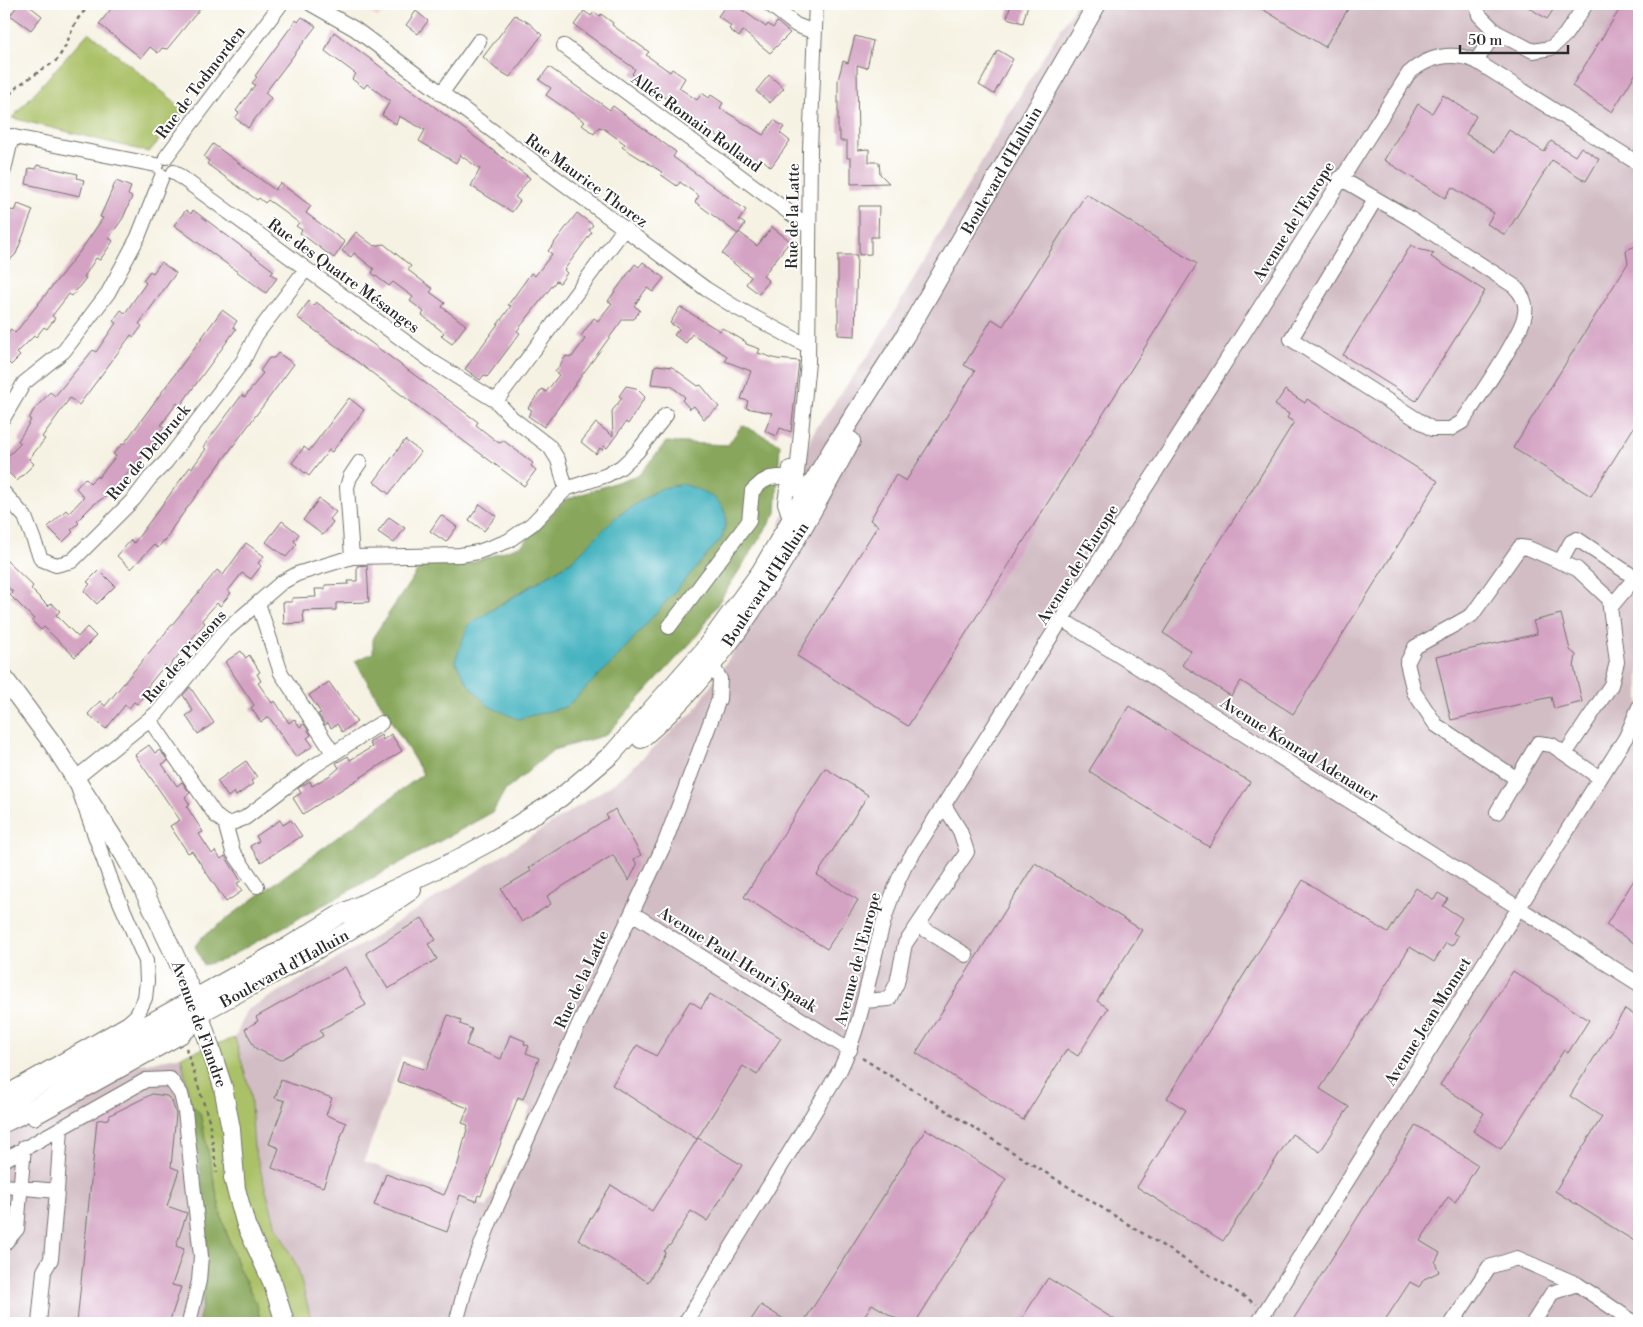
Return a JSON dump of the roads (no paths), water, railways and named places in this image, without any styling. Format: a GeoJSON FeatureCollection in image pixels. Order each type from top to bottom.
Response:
{"type":"FeatureCollection","features":[{"type":"Feature","properties":{"kind":"main road","name":"Boulevard d'Halluin"},"geometry":{"type":"LineString","coordinates":[[4,1123],[48,1102],[192,1012],[289,946],[354,907],[454,861],[517,826],[606,767],[644,736],[708,657],[756,603],[794,527],[877,393],[905,336],[1097,4]]}},
{"type":"Feature","properties":{"kind":"main road","name":"Avenue de Flandre"},"geometry":{"type":"LineString","coordinates":[[4,678],[43,730],[76,779],[137,876],[226,1099],[236,1190],[246,1225],[273,1284],[285,1323]]}},
{"type":"Feature","properties":{"kind":"main road","name":"Boulevard d'Halluin"},"geometry":{"type":"LineString","coordinates":[[4,1104],[152,1021],[192,1012]]}},
{"type":"Feature","properties":{"kind":"street","name":"Rue de Todmorden"},"geometry":{"type":"LineString","coordinates":[[4,417],[24,384],[64,351],[108,293],[138,238],[165,168],[281,4]]}},
{"type":"Feature","properties":{"kind":"street","name":"Rue Maurice Thorez"},"geometry":{"type":"LineString","coordinates":[[311,4],[355,28]]}},
{"type":"Feature","properties":{"kind":"street","name":"Rue Maurice Thorez"},"geometry":{"type":"LineString","coordinates":[[326,4],[441,94],[719,297],[808,346]]}},
{"type":"Feature","properties":{"kind":"street"},"geometry":{"type":"LineString","coordinates":[[768,4],[796,25],[814,32]]}},
{"type":"Feature","properties":{"kind":"street","name":"Rue de la Latte"},"geometry":{"type":"LineString","coordinates":[[807,505],[798,489],[797,473],[808,346],[809,227],[816,4]]}},
{"type":"Feature","properties":{"kind":"street"},"geometry":{"type":"LineString","coordinates":[[1477,4],[1479,15],[1496,32],[1534,50],[1552,48],[1566,35],[1586,4]]}},
{"type":"Feature","properties":{"kind":"street"},"geometry":{"type":"LineString","coordinates":[[1476,61],[1496,32]]}},
{"type":"Feature","properties":{"kind":"street"},"geometry":{"type":"LineString","coordinates":[[441,94],[480,41]]}},
{"type":"Feature","properties":{"kind":"street","name":"Allée Romain Rolland"},"geometry":{"type":"LineString","coordinates":[[564,46],[809,227]]}},
{"type":"Feature","properties":{"kind":"street","name":"Avenue de l'Europe"},"geometry":{"type":"LineString","coordinates":[[685,1323],[835,1080],[850,1050],[885,914],[905,866],[1029,670],[1063,620],[1340,178],[1408,73],[1423,62],[1440,56],[1459,56],[1476,61],[1639,164]]}},
{"type":"Feature","properties":{"kind":"street"},"geometry":{"type":"LineString","coordinates":[[4,170],[8,135],[165,168]]}},
{"type":"Feature","properties":{"kind":"street","name":"Rue des Quatre Mésanges"},"geometry":{"type":"LineString","coordinates":[[165,168],[432,362],[496,401],[512,418],[550,447],[558,460],[566,489]]}},
{"type":"Feature","properties":{"kind":"street"},"geometry":{"type":"LineString","coordinates":[[1340,178],[1409,218],[1514,286],[1524,298],[1525,313],[1519,330],[1462,422],[1450,429],[1432,429],[1291,339],[1375,200]]}},
{"type":"Feature","properties":{"kind":"street"},"geometry":{"type":"LineString","coordinates":[[496,401],[624,229]]}},
{"type":"Feature","properties":{"kind":"street","name":"Rue de Delbruck"},"geometry":{"type":"LineString","coordinates":[[4,493],[25,518],[42,559],[56,565],[72,560],[134,499],[150,478],[166,462],[243,361],[256,335],[306,269]]}},
{"type":"Feature","properties":{"kind":"street","name":"Rue des Pinsons"},"geometry":{"type":"LineString","coordinates":[[76,779],[150,720],[219,638],[281,583],[297,574],[352,557],[460,555],[478,552],[517,536],[542,515],[566,489],[606,475],[621,467],[637,452],[666,415]]}},
{"type":"Feature","properties":{"kind":"street","name":"Rue de la Latte"},"geometry":{"type":"LineString","coordinates":[[794,527],[785,503],[788,476],[802,429]]}},
{"type":"Feature","properties":{"kind":"street"},"geometry":{"type":"LineString","coordinates":[[352,557],[347,487],[350,477],[360,462]]}},
{"type":"Feature","properties":{"kind":"street"},"geometry":{"type":"LineString","coordinates":[[669,627],[749,521],[752,491],[770,478],[788,476]]}},
{"type":"Feature","properties":{"kind":"street"},"geometry":{"type":"LineString","coordinates":[[1560,562],[1571,542],[1577,539],[1631,575],[1634,579],[1610,608]]}},
{"type":"Feature","properties":{"kind":"street"},"geometry":{"type":"LineString","coordinates":[[1517,779],[1436,725],[1414,692],[1407,663],[1415,647],[1472,615],[1520,548],[1528,548],[1576,569],[1609,599],[1617,662],[1612,685],[1564,754]]}},
{"type":"Feature","properties":{"kind":"street"},"geometry":{"type":"LineString","coordinates":[[258,603],[281,673],[333,753]]}},
{"type":"Feature","properties":{"kind":"street","name":"Avenue Konrad Adenauer"},"geometry":{"type":"LineString","coordinates":[[1063,620],[1639,984]]}},
{"type":"Feature","properties":{"kind":"street","name":"Rue de la Latte"},"geometry":{"type":"LineString","coordinates":[[456,1323],[470,1271],[494,1213],[670,831],[719,699],[720,679],[708,657]]}},
{"type":"Feature","properties":{"kind":"street","name":"Avenue Jean Monnet"},"geometry":{"type":"LineString","coordinates":[[1626,737],[1639,707]]}},
{"type":"Feature","properties":{"kind":"street"},"geometry":{"type":"LineString","coordinates":[[150,720],[216,816],[225,823],[233,852],[257,886]]}},
{"type":"Feature","properties":{"kind":"street","name":"Avenue Jean Monnet"},"geometry":{"type":"LineString","coordinates":[[1258,1323],[1600,778],[1626,737],[1639,721]]}},
{"type":"Feature","properties":{"kind":"street"},"geometry":{"type":"LineString","coordinates":[[225,823],[232,823],[246,818],[333,753],[382,724]]}},
{"type":"Feature","properties":{"kind":"street"},"geometry":{"type":"LineString","coordinates":[[1497,812],[1538,743],[1552,745],[1600,778]]}},
{"type":"Feature","properties":{"kind":"street"},"geometry":{"type":"LineString","coordinates":[[4,1094],[128,1023],[137,1014],[146,991],[148,971],[142,952],[113,886],[76,779]]}},
{"type":"Feature","properties":{"kind":"street"},"geometry":{"type":"LineString","coordinates":[[864,1001],[889,999],[897,983],[906,944],[967,852],[960,831],[944,804]]}},
{"type":"Feature","properties":{"kind":"street","name":"Avenue Paul-Henri Spaak"},"geometry":{"type":"LineString","coordinates":[[632,913],[850,1050]]}},
{"type":"Feature","properties":{"kind":"street"},"geometry":{"type":"LineString","coordinates":[[918,925],[966,955]]}},
{"type":"Feature","properties":{"kind":"street"},"geometry":{"type":"LineString","coordinates":[[4,1131],[34,1118],[182,1036],[192,1012]]}},
{"type":"Feature","properties":{"kind":"street"},"geometry":{"type":"LineString","coordinates":[[110,1033],[152,1021]]}},
{"type":"Feature","properties":{"kind":"street"},"geometry":{"type":"LineString","coordinates":[[4,1160],[24,1147],[146,1080],[170,1079],[181,1094],[185,1111],[201,1256],[199,1281],[188,1323]]}},
{"type":"Feature","properties":{"kind":"street"},"geometry":{"type":"LineString","coordinates":[[39,1323],[44,1271],[51,1259],[61,1128]]}},
{"type":"Feature","properties":{"kind":"street"},"geometry":{"type":"LineString","coordinates":[[4,1244],[18,1229],[24,1147]]}},
{"type":"Feature","properties":{"kind":"street"},"geometry":{"type":"LineString","coordinates":[[4,1186],[57,1191]]}},
{"type":"Feature","properties":{"kind":"street"},"geometry":{"type":"LineString","coordinates":[[1452,1323],[1489,1267],[1517,1258],[1577,1284],[1635,1323]]}},
{"type":"Feature","properties":{"kind":"street"},"geometry":{"type":"LineString","coordinates":[[1533,1323],[1552,1293],[1577,1284]]}},
{"type":"Feature","properties":{"kind":"water"},"geometry":{"type":"Polygon","coordinates":[[[683,484],[710,495],[721,505],[726,518],[722,538],[613,662],[566,707],[518,719],[488,706],[468,684],[455,661],[468,625],[572,561],[615,518],[659,489],[683,484]]]}}]}
